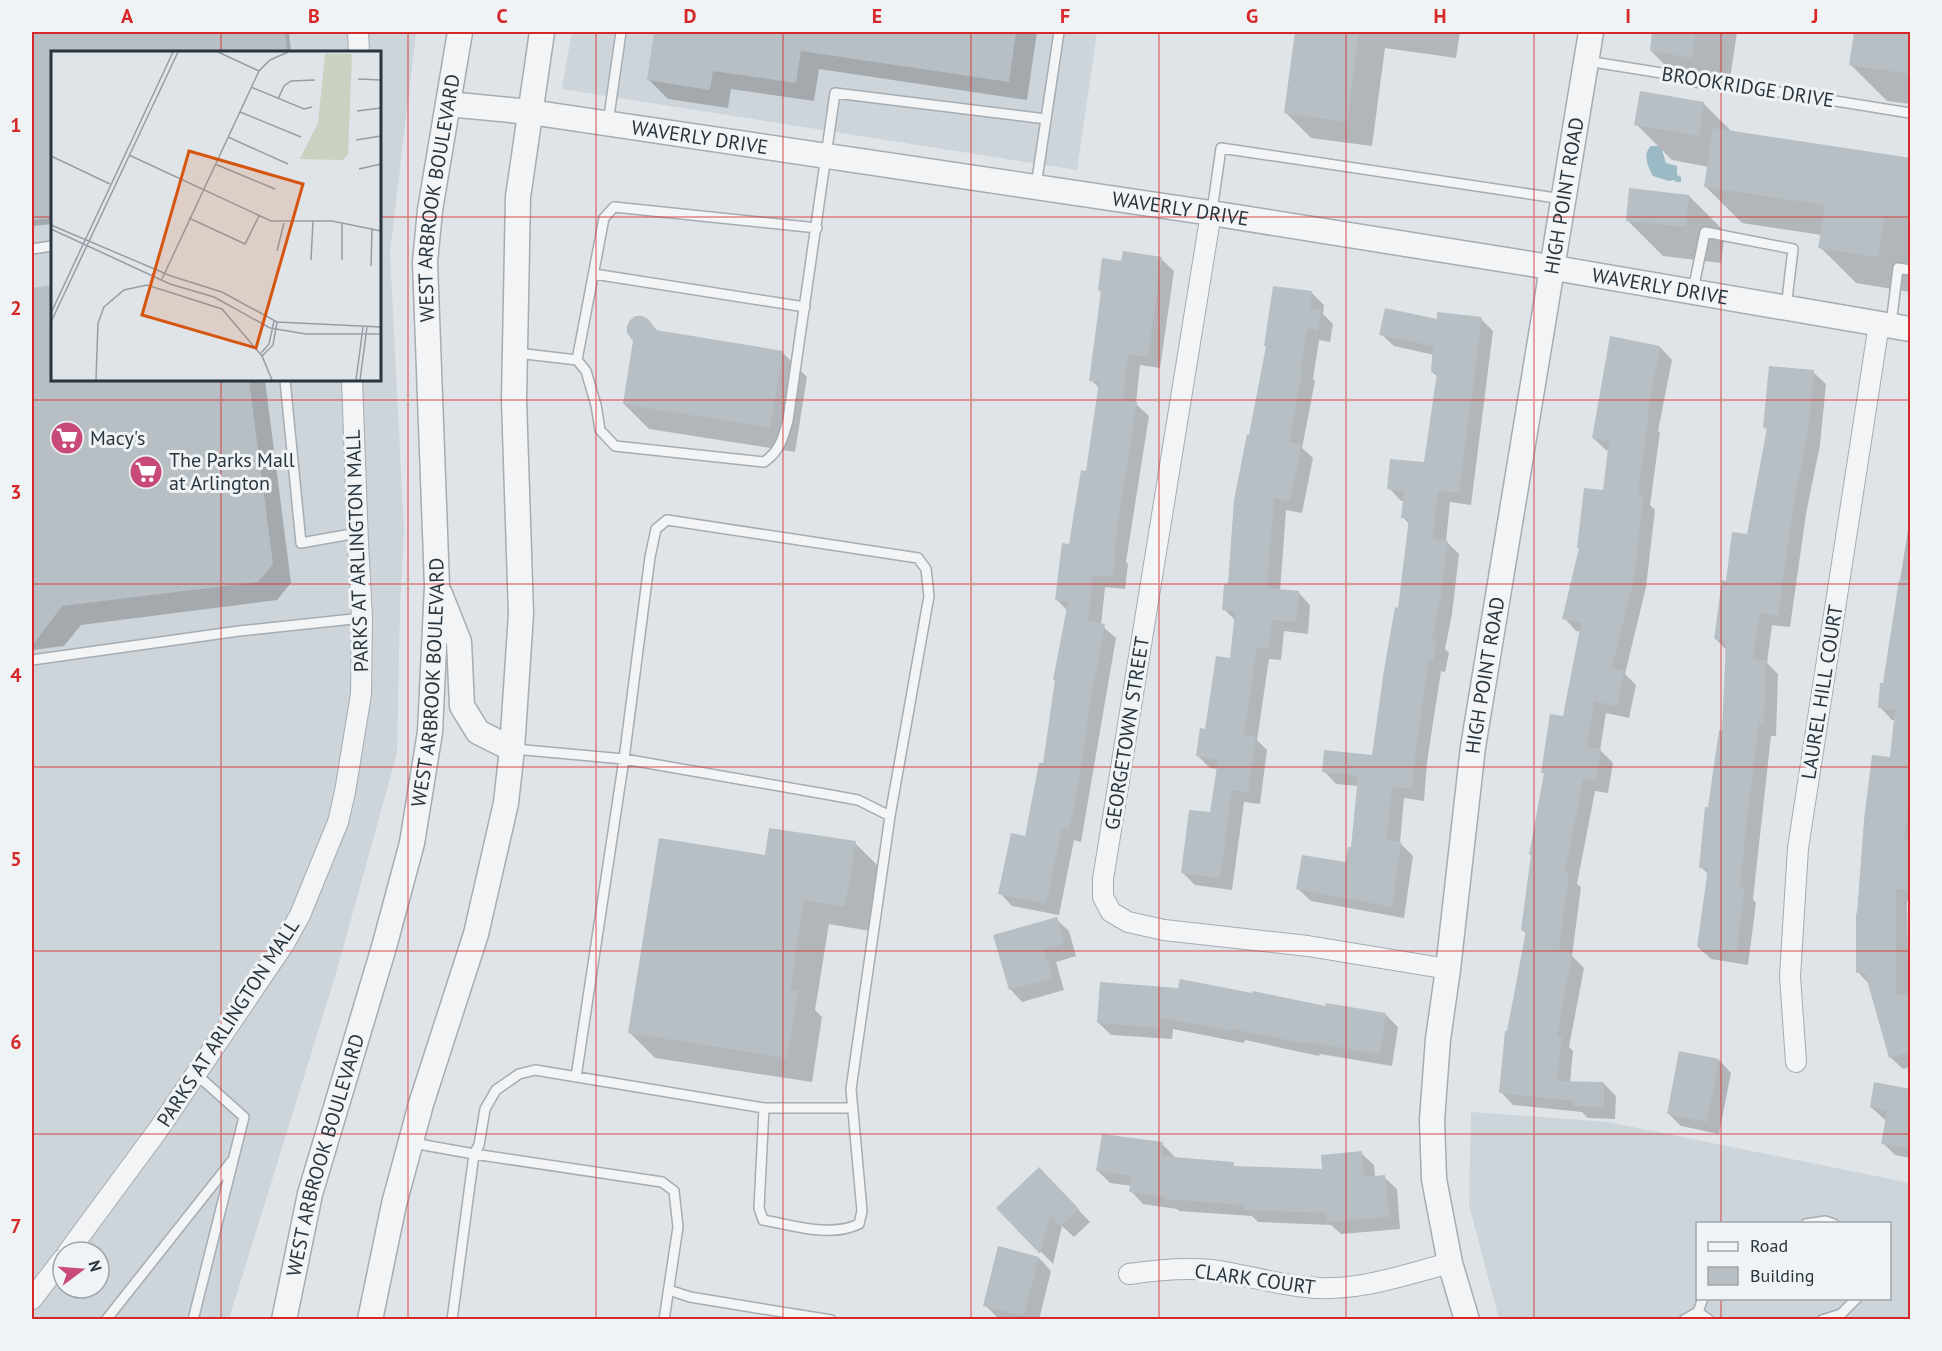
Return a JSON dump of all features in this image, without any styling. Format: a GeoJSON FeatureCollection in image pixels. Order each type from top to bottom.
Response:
{"type":"FeatureCollection","features":[{"type":"Feature","properties":{"kind":"street"},"geometry":{"type":"LineString","coordinates":[[358,32],[359,51]]}},
{"type":"Feature","properties":{"kind":"street","name":"WEST ARBROOK BOULEVARD"},"geometry":{"type":"LineString","coordinates":[[284,1320],[310,1194],[384,947],[412,843],[430,732],[437,586],[425,262],[430,210],[460,32]]}},
{"type":"Feature","properties":{"kind":"street"},"geometry":{"type":"LineString","coordinates":[[370,1320],[394,1204],[476,934],[506,803],[521,614],[514,400],[518,197],[542,32]]}},
{"type":"Feature","properties":{"kind":"street","name":"HIGH POINT ROAD"},"geometry":{"type":"LineString","coordinates":[[1467,1320],[1450,1263],[1434,1179],[1432,1120],[1438,1039],[1473,747],[1591,32]]}},
{"type":"Feature","properties":{"kind":"street","name":"WAVERLY DRIVE"},"geometry":{"type":"LineString","coordinates":[[448,104],[608,123],[1211,213],[1894,327]]}},
{"type":"Feature","properties":{"kind":"street","name":"GEORGETOWN STREET"},"geometry":{"type":"LineString","coordinates":[[1211,213],[1103,879],[1103,897],[1111,912],[1128,922],[1164,930],[1308,946],[1448,969]]}},
{"type":"Feature","properties":{"kind":"street","name":"LAUREL HILL COURT"},"geometry":{"type":"LineString","coordinates":[[1796,1062],[1790,976],[1798,848],[1894,327]]}},
{"type":"Feature","properties":{"kind":"street","name":"PARKS AT ARLINGTON MALL"},"geometry":{"type":"LineString","coordinates":[[77,1240],[158,1130],[284,944],[300,915],[338,822],[361,694],[362,618],[352,381]]}},
{"type":"Feature","properties":{"kind":"street"},"geometry":{"type":"LineString","coordinates":[[437,586],[459,642],[462,706],[478,732],[512,749]]}},
{"type":"Feature","properties":{"kind":"street","name":"CLARK COURT"},"geometry":{"type":"LineString","coordinates":[[1129,1274],[1162,1269],[1210,1270],[1307,1287],[1338,1288],[1370,1284],[1450,1263]]}},
{"type":"Feature","properties":{"kind":"street"},"geometry":{"type":"LineString","coordinates":[[32,1299],[51,1274]]}},
{"type":"Feature","properties":{"kind":"lane"},"geometry":{"type":"LineString","coordinates":[[608,123],[621,32]]}},
{"type":"Feature","properties":{"kind":"lane"},"geometry":{"type":"LineString","coordinates":[[1036,187],[1059,32]]}},
{"type":"Feature","properties":{"kind":"lane","name":"BROOKRIDGE DRIVE"},"geometry":{"type":"LineString","coordinates":[[1586,61],[1911,113]]}},
{"type":"Feature","properties":{"kind":"lane"},"geometry":{"type":"LineString","coordinates":[[515,352],[576,360],[586,371],[596,405],[600,430],[615,446],[764,462],[774,455],[781,444],[788,420],[835,93],[1046,119]]}},
{"type":"Feature","properties":{"kind":"lane"},"geometry":{"type":"LineString","coordinates":[[1211,213],[1221,148],[1563,200]]}},
{"type":"Feature","properties":{"kind":"lane"},"geometry":{"type":"LineString","coordinates":[[576,360],[604,219],[614,207],[817,228]]}},
{"type":"Feature","properties":{"kind":"lane"},"geometry":{"type":"LineString","coordinates":[[1692,293],[1705,232],[1793,249],[1786,309]]}},
{"type":"Feature","properties":{"kind":"lane"},"geometry":{"type":"LineString","coordinates":[[32,249],[51,246]]}},
{"type":"Feature","properties":{"kind":"lane"},"geometry":{"type":"LineString","coordinates":[[1894,327],[1898,268],[1911,270]]}},
{"type":"Feature","properties":{"kind":"lane"},"geometry":{"type":"LineString","coordinates":[[594,274],[805,307]]}},
{"type":"Feature","properties":{"kind":"lane"},"geometry":{"type":"LineString","coordinates":[[285,381],[301,543],[357,533]]}},
{"type":"Feature","properties":{"kind":"lane"},"geometry":{"type":"LineString","coordinates":[[576,1077],[624,759],[650,557],[656,530],[667,520],[918,558],[926,568],[929,596],[890,816],[851,1089],[862,1211],[859,1224],[848,1229],[824,1231],[763,1220],[759,1208],[764,1108]]}},
{"type":"Feature","properties":{"kind":"lane"},"geometry":{"type":"LineString","coordinates":[[32,660],[239,631],[362,618]]}},
{"type":"Feature","properties":{"kind":"lane"},"geometry":{"type":"LineString","coordinates":[[512,749],[624,759],[858,800],[890,816]]}},
{"type":"Feature","properties":{"kind":"lane"},"geometry":{"type":"LineString","coordinates":[[452,1320],[474,1154],[479,1145],[485,1109],[496,1090],[519,1074],[535,1070],[764,1108],[853,1108]]}},
{"type":"Feature","properties":{"kind":"lane"},"geometry":{"type":"LineString","coordinates":[[193,1320],[244,1118],[196,1074]]}},
{"type":"Feature","properties":{"kind":"lane"},"geometry":{"type":"LineString","coordinates":[[411,1142],[474,1154],[662,1182],[674,1191],[678,1227],[664,1320]]}},
{"type":"Feature","properties":{"kind":"lane"},"geometry":{"type":"LineString","coordinates":[[106,1320],[234,1158]]}},
{"type":"Feature","properties":{"kind":"lane"},"geometry":{"type":"LineString","coordinates":[[669,1290],[690,1297],[831,1320]]}},
{"type":"Feature","properties":{"kind":"lane"},"geometry":{"type":"LineString","coordinates":[[1684,1320],[1698,1312],[1703,1300]]}},
{"type":"Feature","properties":{"kind":"lane"},"geometry":{"type":"LineString","coordinates":[[1822,1320],[1841,1314],[1856,1300]]}},
{"type":"Feature","properties":{"kind":"lane"},"geometry":{"type":"LineString","coordinates":[[1698,1312],[1709,1320]]}},
{"type":"Feature","properties":{"kind":"shaded area"},"geometry":{"type":"Polygon","coordinates":[[[32,32],[416,32],[390,253],[404,531],[397,753],[337,970],[229,1319],[32,1319],[32,32]]]}},
{"type":"Feature","properties":{"kind":"shaded area"},"geometry":{"type":"Polygon","coordinates":[[[572,32],[1097,32],[1077,170],[562,89],[572,32]]]}},
{"type":"Feature","properties":{"kind":"shaded area"},"geometry":{"type":"Polygon","coordinates":[[[1471,1112],[1608,1122],[1910,1183],[1910,1319],[1499,1319],[1469,1205],[1471,1112]]]}},
{"type":"Feature","properties":{"kind":"water"},"geometry":{"type":"Polygon","coordinates":[[[1651,146],[1658,146],[1662,150],[1666,163],[1677,166],[1677,175],[1681,177],[1681,182],[1653,176],[1646,157],[1651,146]]]}},
{"type":"Feature","properties":{"kind":"building"},"geometry":{"type":"Polygon","coordinates":[[[32,32],[285,32],[287,51],[51,51],[51,218],[32,220],[32,32]]]}},
{"type":"Feature","properties":{"kind":"building"},"geometry":{"type":"Polygon","coordinates":[[[654,32],[1016,32],[1009,82],[801,51],[796,83],[713,71],[710,90],[647,80],[654,32]]]}},
{"type":"Feature","properties":{"kind":"building"},"geometry":{"type":"Polygon","coordinates":[[[1295,32],[1359,32],[1347,122],[1284,113],[1295,32]]]}},
{"type":"Feature","properties":{"kind":"building"},"geometry":{"type":"Polygon","coordinates":[[[1652,32],[1696,32],[1692,58],[1650,51],[1652,32]]]}},
{"type":"Feature","properties":{"kind":"building"},"geometry":{"type":"Polygon","coordinates":[[[1854,32],[1911,32],[1911,74],[1849,65],[1854,32]]]}},
{"type":"Feature","properties":{"kind":"building"},"geometry":{"type":"Polygon","coordinates":[[[1640,91],[1704,102],[1699,136],[1634,125],[1640,91]]]}},
{"type":"Feature","properties":{"kind":"building"},"geometry":{"type":"Polygon","coordinates":[[[1713,128],[1911,158],[1911,219],[1885,215],[1878,257],[1818,248],[1825,205],[1704,187],[1713,128]]]}},
{"type":"Feature","properties":{"kind":"building"},"geometry":{"type":"Polygon","coordinates":[[[1629,188],[1689,195],[1686,227],[1626,221],[1629,188]]]}},
{"type":"Feature","properties":{"kind":"building"},"geometry":{"type":"Polygon","coordinates":[[[1123,251],[1162,257],[1148,357],[1128,354],[1123,400],[1137,402],[1114,550],[1116,550],[1113,577],[1093,575],[1088,621],[1105,624],[1069,830],[1062,829],[1046,904],[998,894],[1011,833],[1025,836],[1039,763],[1043,763],[1055,680],[1053,680],[1068,602],[1055,600],[1062,543],[1069,544],[1081,470],[1086,471],[1099,382],[1089,381],[1101,291],[1098,290],[1102,258],[1121,261],[1123,251]]]}},
{"type":"Feature","properties":{"kind":"building","name":"The Parks Mall at Arlington"},"geometry":{"type":"Polygon","coordinates":[[[51,285],[51,381],[249,381],[273,564],[258,582],[62,606],[32,646],[32,288],[51,285]]]}},
{"type":"Feature","properties":{"kind":"building"},"geometry":{"type":"Polygon","coordinates":[[[1273,286],[1312,291],[1310,309],[1321,310],[1318,331],[1307,329],[1301,366],[1303,367],[1289,442],[1301,445],[1290,502],[1274,498],[1267,588],[1299,591],[1296,622],[1272,620],[1269,649],[1257,647],[1244,735],[1256,736],[1248,792],[1232,790],[1220,878],[1181,873],[1189,810],[1210,812],[1218,760],[1196,756],[1200,728],[1205,729],[1216,656],[1230,658],[1235,611],[1222,610],[1224,584],[1228,584],[1234,500],[1266,346],[1264,346],[1273,286]]]}},
{"type":"Feature","properties":{"kind":"building"},"geometry":{"type":"Polygon","coordinates":[[[1385,308],[1437,319],[1437,312],[1482,317],[1459,493],[1438,491],[1433,539],[1448,541],[1432,639],[1437,639],[1433,661],[1429,660],[1412,789],[1392,787],[1387,840],[1401,842],[1392,907],[1296,889],[1302,855],[1346,862],[1348,847],[1351,847],[1358,776],[1322,772],[1324,750],[1372,755],[1395,607],[1398,608],[1409,519],[1401,518],[1404,491],[1387,489],[1390,459],[1424,462],[1437,373],[1431,372],[1433,346],[1379,335],[1385,308]]]}},
{"type":"Feature","properties":{"kind":"building"},"geometry":{"type":"Polygon","coordinates":[[[636,316],[648,319],[656,330],[783,351],[770,428],[623,404],[633,341],[627,333],[627,326],[636,316]]]}},
{"type":"Feature","properties":{"kind":"building"},"geometry":{"type":"Polygon","coordinates":[[[1610,336],[1660,346],[1647,418],[1638,495],[1643,496],[1635,574],[1612,668],[1624,671],[1617,706],[1594,701],[1587,747],[1601,749],[1596,781],[1583,779],[1565,873],[1569,873],[1559,951],[1572,954],[1557,1037],[1562,1037],[1557,1081],[1604,1082],[1604,1107],[1574,1106],[1574,1101],[1499,1093],[1505,1031],[1507,1031],[1526,931],[1521,930],[1531,855],[1529,855],[1544,773],[1541,773],[1550,714],[1563,716],[1581,623],[1562,619],[1579,548],[1577,548],[1584,488],[1603,490],[1609,441],[1592,438],[1610,336]]]}},
{"type":"Feature","properties":{"kind":"building"},"geometry":{"type":"Polygon","coordinates":[[[1769,366],[1814,370],[1808,432],[1794,501],[1778,616],[1760,613],[1753,659],[1766,660],[1764,725],[1759,724],[1747,816],[1740,888],[1745,889],[1736,953],[1697,947],[1708,868],[1699,868],[1705,807],[1708,807],[1719,730],[1722,731],[1726,641],[1714,639],[1722,580],[1726,581],[1732,532],[1747,534],[1767,428],[1763,427],[1769,366]]]}},
{"type":"Feature","properties":{"kind":"building"},"geometry":{"type":"Polygon","coordinates":[[[1899,580],[1911,580],[1911,783],[1904,840],[1911,840],[1911,890],[1896,889],[1896,996],[1911,992],[1911,1052],[1889,1058],[1865,973],[1856,973],[1856,913],[1872,755],[1890,757],[1895,710],[1878,708],[1880,683],[1883,683],[1899,580]]]}},
{"type":"Feature","properties":{"kind":"building"},"geometry":{"type":"Polygon","coordinates":[[[769,828],[856,841],[845,907],[804,900],[790,990],[798,991],[787,1058],[628,1033],[659,838],[765,855],[769,828]]]}},
{"type":"Feature","properties":{"kind":"building"},"geometry":{"type":"Polygon","coordinates":[[[1057,917],[1064,944],[1044,950],[1053,978],[1009,990],[993,935],[1057,917]]]}},
{"type":"Feature","properties":{"kind":"building"},"geometry":{"type":"Polygon","coordinates":[[[1180,979],[1325,1006],[1326,1003],[1386,1013],[1380,1054],[1307,1042],[1307,1044],[1161,1018],[1160,1028],[1097,1023],[1100,982],[1178,988],[1180,979]]]}},
{"type":"Feature","properties":{"kind":"building"},"geometry":{"type":"Polygon","coordinates":[[[1679,1051],[1719,1059],[1707,1122],[1667,1114],[1679,1051]]]}},
{"type":"Feature","properties":{"kind":"building"},"geometry":{"type":"Polygon","coordinates":[[[1874,1082],[1911,1089],[1911,1149],[1881,1144],[1887,1111],[1870,1107],[1874,1082]]]}},
{"type":"Feature","properties":{"kind":"building"},"geometry":{"type":"Polygon","coordinates":[[[1102,1134],[1163,1142],[1161,1156],[1234,1162],[1233,1166],[1322,1169],[1321,1155],[1362,1151],[1364,1177],[1385,1175],[1389,1217],[1327,1222],[1326,1213],[1244,1210],[1244,1205],[1165,1199],[1165,1197],[1129,1192],[1132,1176],[1096,1171],[1102,1134]]]}},
{"type":"Feature","properties":{"kind":"building"},"geometry":{"type":"Polygon","coordinates":[[[1039,1167],[1079,1209],[1061,1226],[1050,1215],[1040,1254],[996,1208],[1039,1167]]]}},
{"type":"Feature","properties":{"kind":"building"},"geometry":{"type":"Polygon","coordinates":[[[998,1246],[1039,1257],[1024,1316],[983,1306],[998,1246]]]}},
{"type":"Feature","properties":{"kind":"place","name":"Macy's"},"geometry":{"type":"Point","coordinates":[67,438]}},
{"type":"Feature","properties":{"kind":"place","name":"The Parks Mall at Arlington"},"geometry":{"type":"Point","coordinates":[146,472]}}]}
